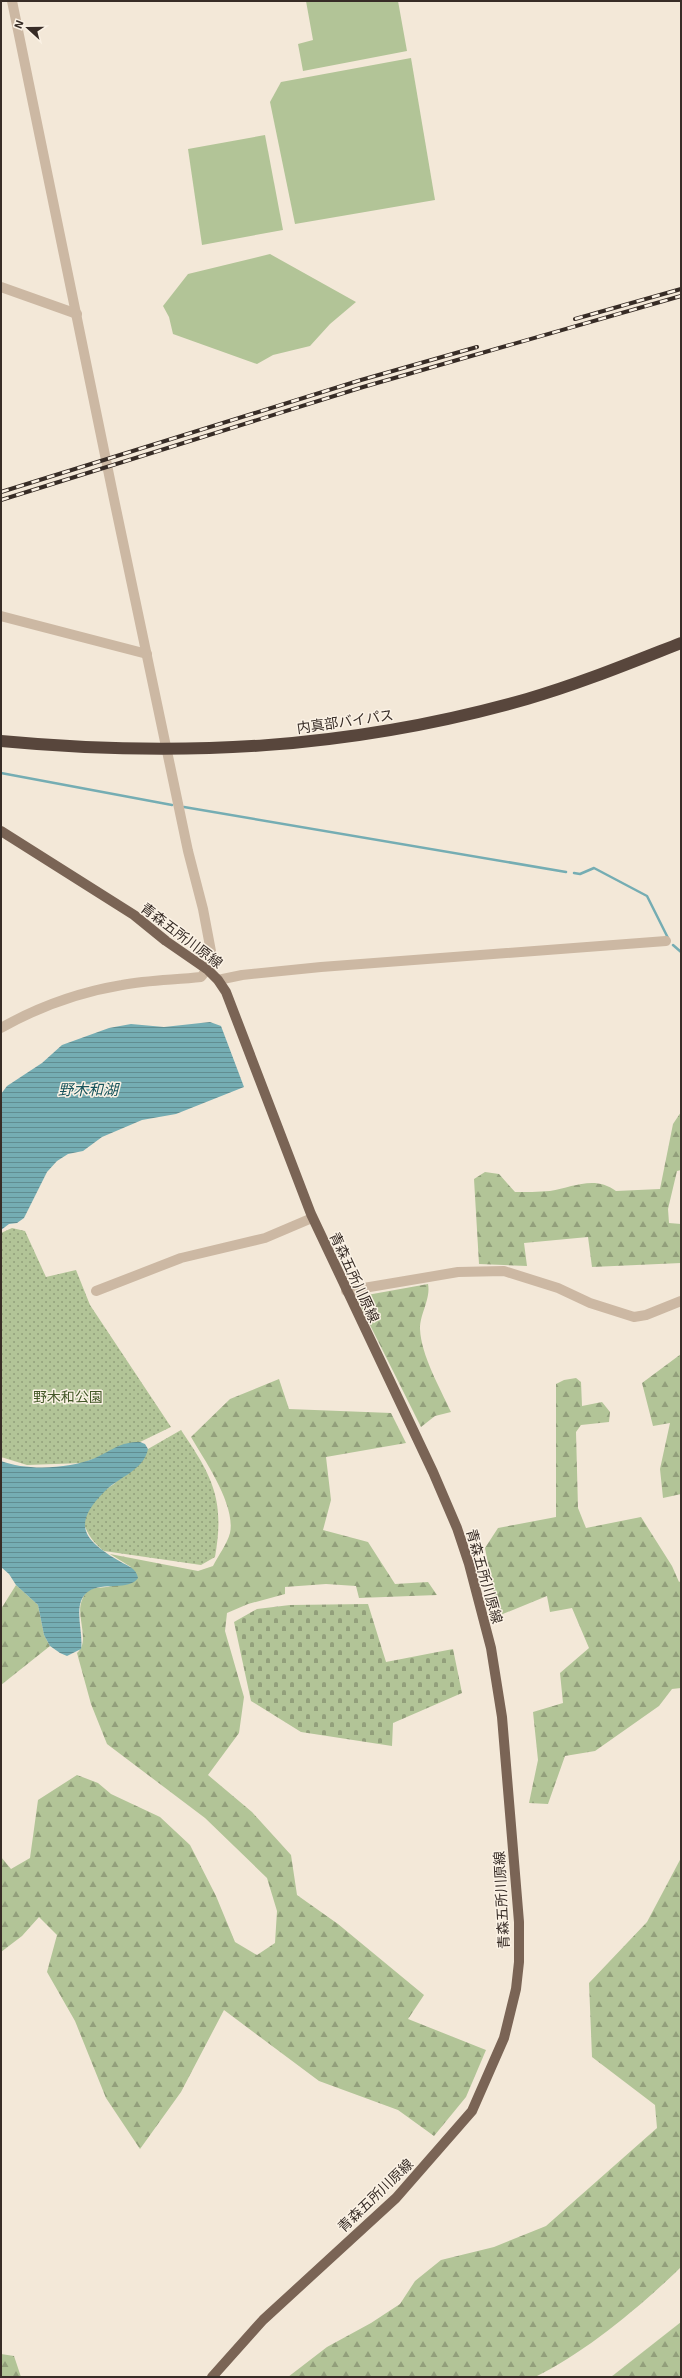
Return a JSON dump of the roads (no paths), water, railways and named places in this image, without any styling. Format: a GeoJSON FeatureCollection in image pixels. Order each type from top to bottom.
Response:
{"type":"FeatureCollection","features":[{"type":"Feature","properties":{"kind":"highway","name":"内真部バイパス"},"geometry":{"type":"LineString","coordinates":[[1,741],[58,747],[167,750],[262,747],[354,737],[422,725],[527,699],[586,680],[681,643]]}},
{"type":"Feature","properties":{"kind":"main road","name":"青森五所川原線"},"geometry":{"type":"LineString","coordinates":[[1,831],[134,915],[166,941],[208,970],[218,980],[239,1022],[281,1142],[312,1218],[430,1466],[457,1528],[477,1594],[491,1648],[502,1717],[519,1922],[516,1989],[504,2038],[472,2110],[396,2198],[263,2320],[212,2377]]}},
{"type":"Feature","properties":{"kind":"street"},"geometry":{"type":"LineString","coordinates":[[1,1028],[30,1011],[90,992],[122,985],[201,977],[208,970],[212,962],[203,909],[188,851],[12,1]]}},
{"type":"Feature","properties":{"kind":"street"},"geometry":{"type":"LineString","coordinates":[[1,287],[77,314]]}},
{"type":"Feature","properties":{"kind":"street"},"geometry":{"type":"LineString","coordinates":[[1,616],[147,654]]}},
{"type":"Feature","properties":{"kind":"street"},"geometry":{"type":"LineString","coordinates":[[218,980],[242,975],[321,967],[666,941]]}},
{"type":"Feature","properties":{"kind":"street"},"geometry":{"type":"LineString","coordinates":[[96,1291],[180,1258],[265,1238],[312,1218]]}},
{"type":"Feature","properties":{"kind":"street"},"geometry":{"type":"LineString","coordinates":[[346,1291],[458,1272],[504,1271],[558,1288],[590,1304],[634,1317],[646,1315],[681,1301]]}},
{"type":"Feature","properties":{"kind":"water","name":"野木和湖"},"geometry":{"type":"Polygon","coordinates":[[[210,1022],[221,1026],[244,1087],[176,1114],[142,1120],[102,1137],[83,1151],[68,1154],[57,1161],[47,1172],[24,1218],[17,1223],[9,1224],[1,1230],[1,1094],[7,1086],[42,1063],[62,1045],[109,1028],[131,1024],[164,1027],[210,1022]]]}},
{"type":"Feature","properties":{"kind":"water"},"geometry":{"type":"Polygon","coordinates":[[[140,1442],[145,1444],[148,1449],[142,1462],[130,1473],[105,1491],[94,1503],[88,1513],[85,1523],[86,1531],[90,1539],[108,1554],[131,1568],[138,1578],[134,1582],[128,1584],[94,1588],[84,1596],[79,1610],[81,1649],[67,1656],[50,1646],[44,1635],[38,1605],[16,1585],[9,1574],[1,1567],[1,1461],[11,1464],[35,1467],[73,1465],[95,1458],[121,1445],[140,1442]]]}},
{"type":"Feature","properties":{"kind":"waterway"},"geometry":{"type":"LineString","coordinates":[[1,773],[172,805]]}},
{"type":"Feature","properties":{"kind":"waterway"},"geometry":{"type":"LineString","coordinates":[[184,807],[566,872]]}},
{"type":"Feature","properties":{"kind":"waterway"},"geometry":{"type":"LineString","coordinates":[[574,873],[580,874],[594,868],[647,896],[668,938]]}},
{"type":"Feature","properties":{"kind":"waterway"},"geometry":{"type":"LineString","coordinates":[[673,945],[681,952]]}},
{"type":"Feature","properties":{"kind":"railway"},"geometry":{"type":"LineString","coordinates":[[575,319],[681,289]]}},
{"type":"Feature","properties":{"kind":"railway"},"geometry":{"type":"LineString","coordinates":[[1,500],[363,387],[681,296]]}},
{"type":"Feature","properties":{"kind":"railway"},"geometry":{"type":"LineString","coordinates":[[1,492],[361,380],[477,347]]}},
{"type":"Feature","properties":{"kind":"park label","name":"野木和公園"},"geometry":{"type":"Point","coordinates":[68,1396]}}]}
